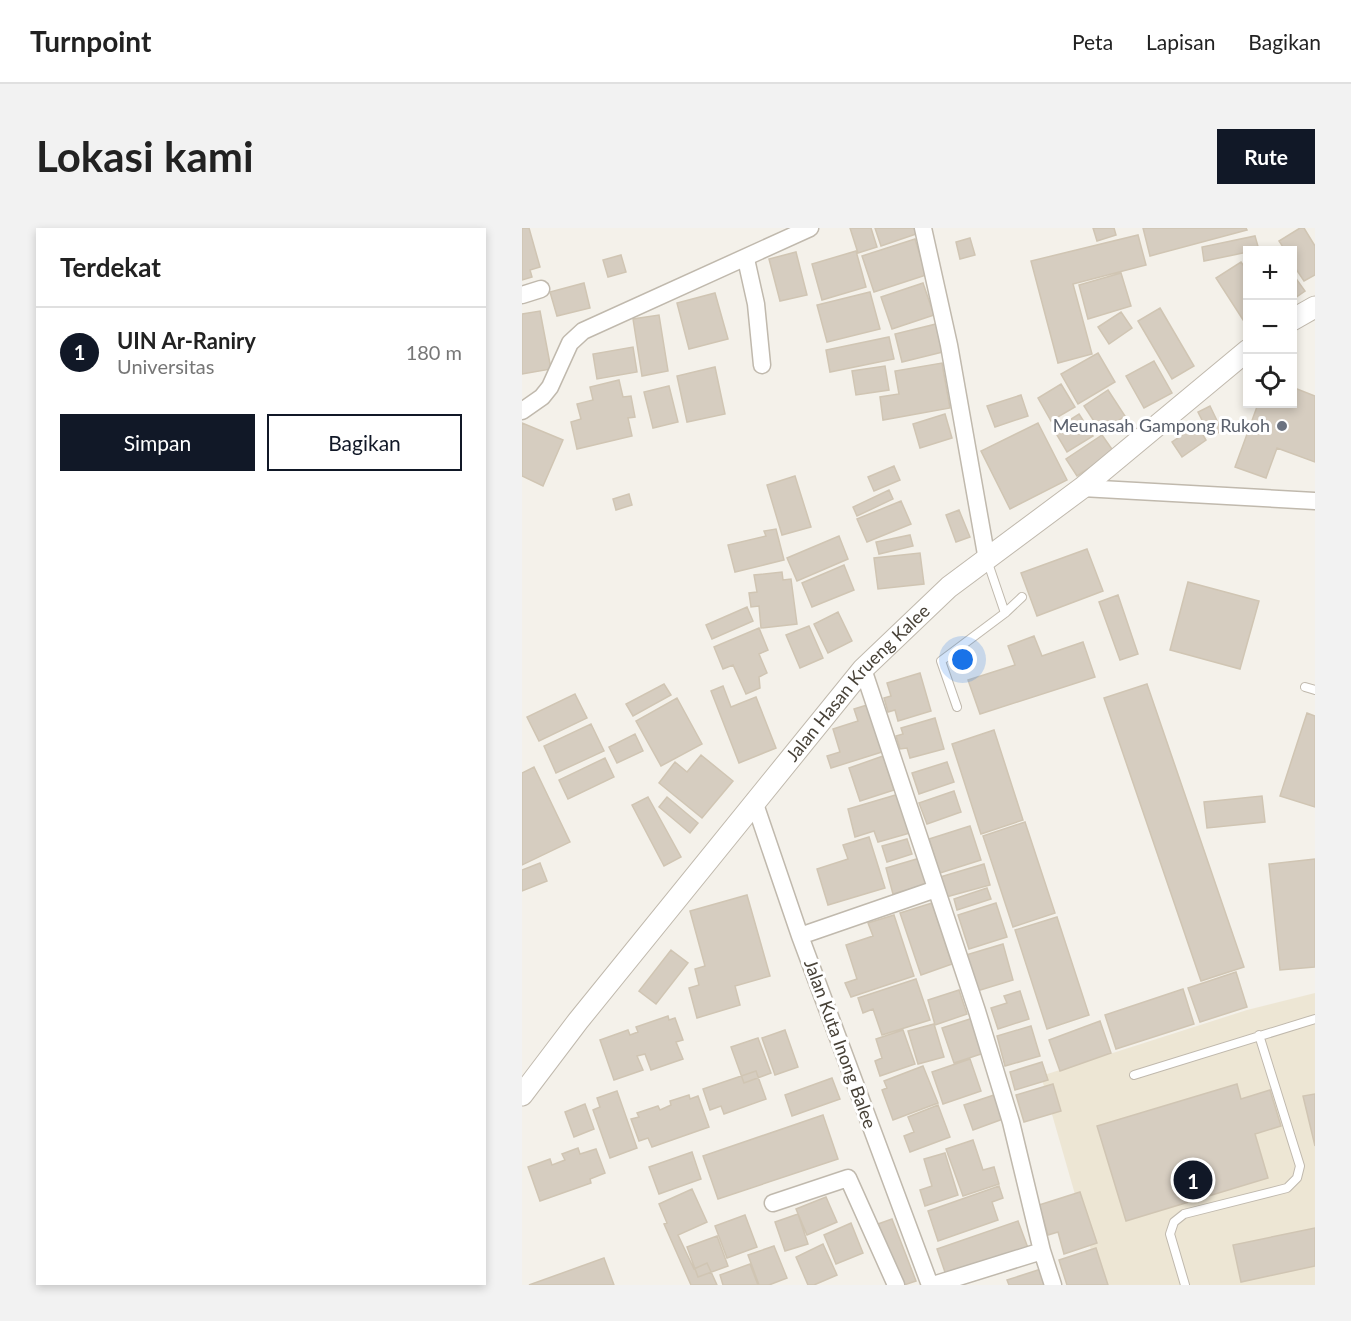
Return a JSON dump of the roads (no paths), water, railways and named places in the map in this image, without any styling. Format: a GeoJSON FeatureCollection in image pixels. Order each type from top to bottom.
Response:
{"type":"FeatureCollection","features":[{"type":"Feature","properties":{"kind":"street"},"geometry":{"type":"LineString","coordinates":[[522,411],[542,397],[550,387],[570,344],[583,331],[810,228]]}},
{"type":"Feature","properties":{"kind":"street"},"geometry":{"type":"LineString","coordinates":[[923,228],[949,345],[987,560]]}},
{"type":"Feature","properties":{"kind":"street"},"geometry":{"type":"LineString","coordinates":[[746,259],[756,304],[762,365]]}},
{"type":"Feature","properties":{"kind":"street"},"geometry":{"type":"LineString","coordinates":[[522,295],[541,289]]}},
{"type":"Feature","properties":{"kind":"street"},"geometry":{"type":"LineString","coordinates":[[1297,318],[1315,307]]}},
{"type":"Feature","properties":{"kind":"street","name":"Jalan Hasan Krueng Kalee"},"geometry":{"type":"LineString","coordinates":[[522,1095],[578,1021],[754,801],[863,669],[949,587],[1082,488],[1243,354]]}},
{"type":"Feature","properties":{"kind":"street"},"geometry":{"type":"LineString","coordinates":[[1082,488],[1315,501]]}},
{"type":"Feature","properties":{"kind":"street"},"geometry":{"type":"LineString","coordinates":[[863,669],[977,1011],[1011,1122],[1042,1251],[1053,1285]]}},
{"type":"Feature","properties":{"kind":"street","name":"Jalan Kuta Inong Balee"},"geometry":{"type":"LineString","coordinates":[[754,801],[800,936],[932,1285]]}},
{"type":"Feature","properties":{"kind":"street"},"geometry":{"type":"LineString","coordinates":[[800,936],[936,889]]}},
{"type":"Feature","properties":{"kind":"street"},"geometry":{"type":"LineString","coordinates":[[773,1203],[848,1178],[896,1285]]}},
{"type":"Feature","properties":{"kind":"street"},"geometry":{"type":"LineString","coordinates":[[932,1285],[1042,1251]]}},
{"type":"Feature","properties":{"kind":"lane"},"geometry":{"type":"LineString","coordinates":[[987,560],[1005,613]]}},
{"type":"Feature","properties":{"kind":"lane"},"geometry":{"type":"LineString","coordinates":[[957,706],[941,662],[1005,613],[1022,597]]}},
{"type":"Feature","properties":{"kind":"lane"},"geometry":{"type":"LineString","coordinates":[[1305,687],[1315,690]]}},
{"type":"Feature","properties":{"kind":"lane"},"geometry":{"type":"LineString","coordinates":[[1134,1075],[1315,1019]]}},
{"type":"Feature","properties":{"kind":"lane"},"geometry":{"type":"LineString","coordinates":[[1185,1285],[1170,1234],[1176,1219],[1184,1214],[1287,1188],[1297,1178],[1300,1166],[1258,1035]]}},
{"type":"Feature","properties":{"kind":"place","name":"Meunasah Gampong Rukoh"},"geometry":{"type":"Point","coordinates":[1282,426]}},
{"type":"Feature","properties":{"kind":"place","name":"UIN Ar-Raniry"},"geometry":{"type":"Point","coordinates":[1193,1180]}}]}
